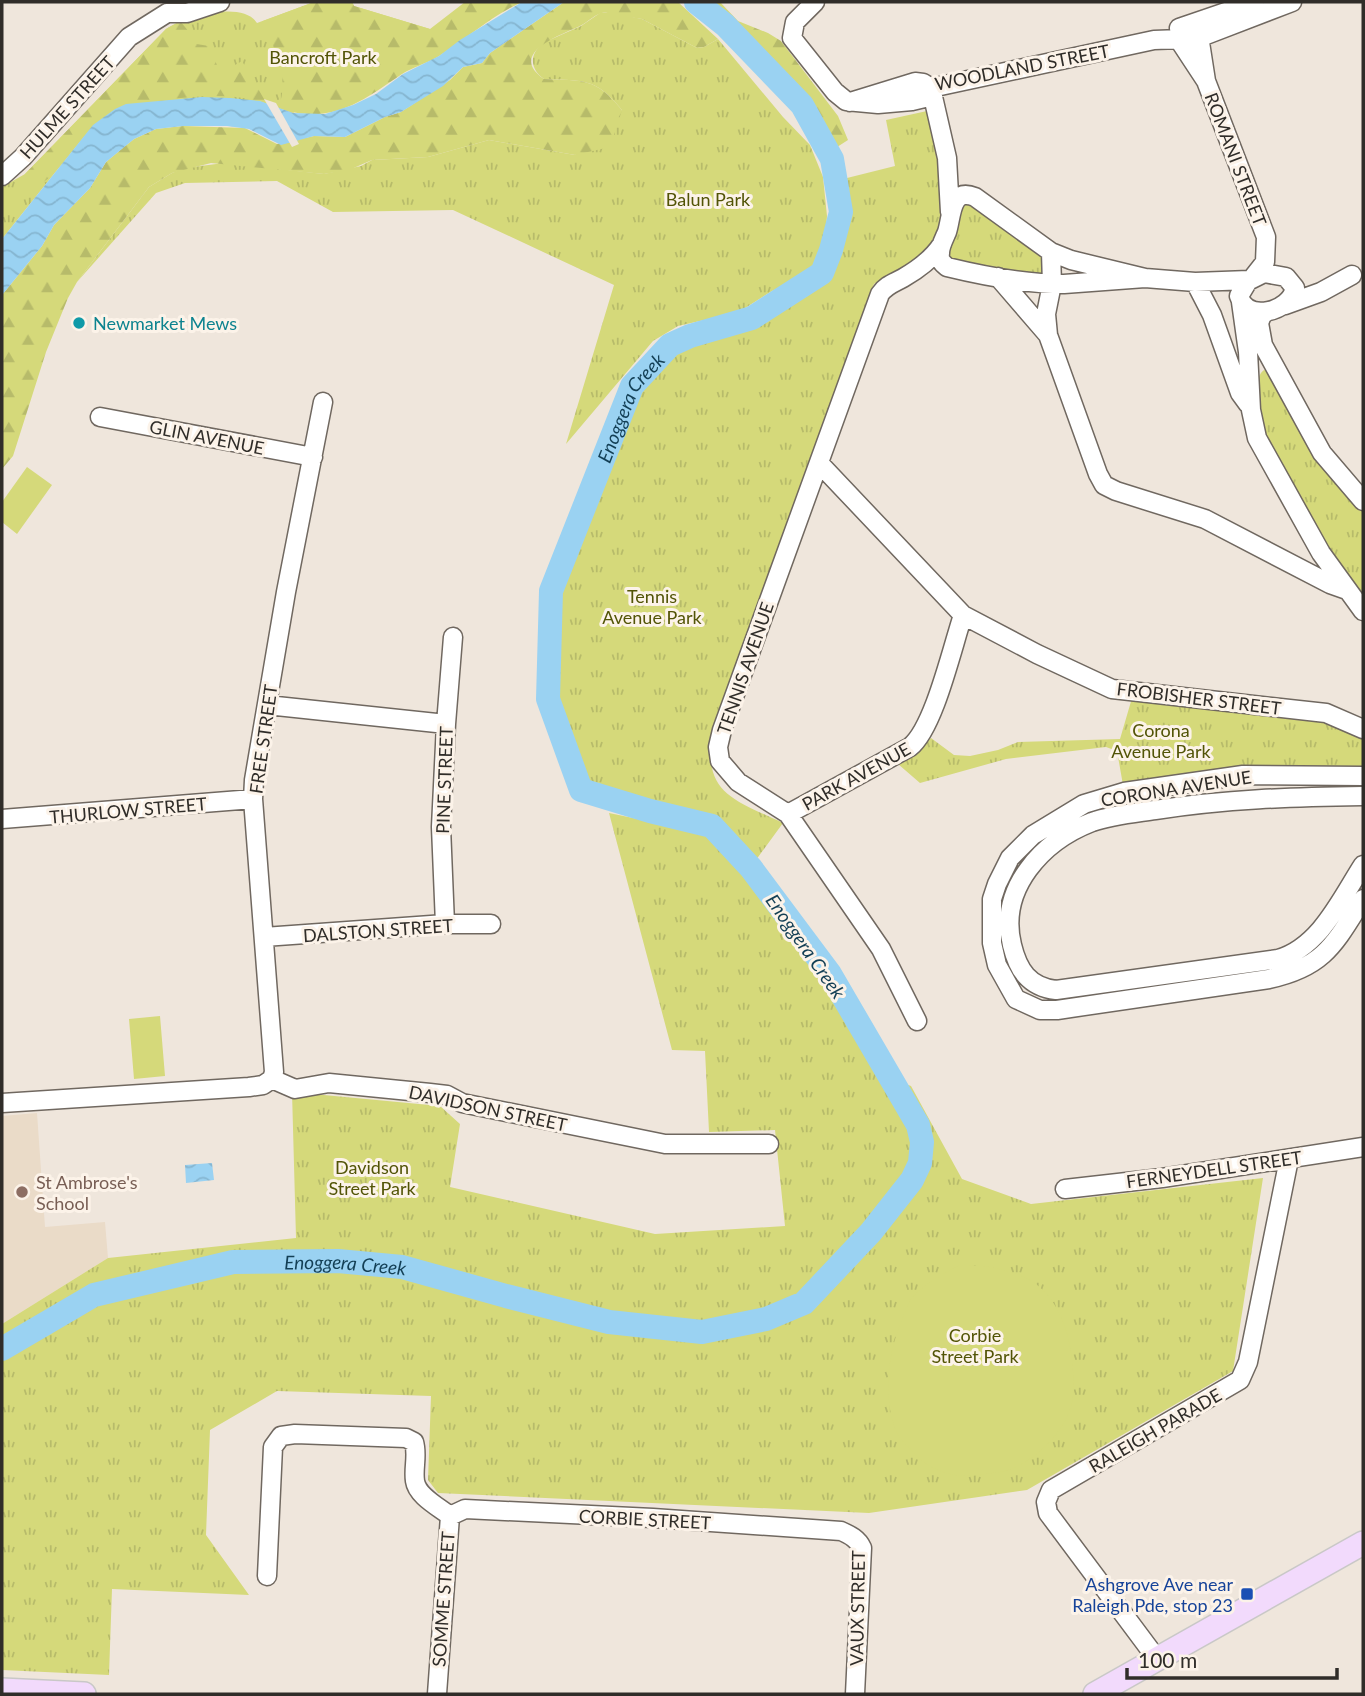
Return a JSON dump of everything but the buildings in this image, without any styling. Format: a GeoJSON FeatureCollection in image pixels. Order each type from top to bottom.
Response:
{"type":"FeatureCollection","features":[{"type":"Feature","properties":{"kind":"main road"},"geometry":{"type":"LineString","coordinates":[[1095,1694],[1363,1543]]}},
{"type":"Feature","properties":{"kind":"main road"},"geometry":{"type":"LineString","coordinates":[[2,1690],[84,1694]]}},
{"type":"Feature","properties":{"kind":"street"},"geometry":{"type":"LineString","coordinates":[[166,4],[212,2]]}},
{"type":"Feature","properties":{"kind":"street"},"geometry":{"type":"LineString","coordinates":[[166,4],[183,13],[220,2]]}},
{"type":"Feature","properties":{"kind":"street","name":"WOODLAND STREET"},"geometry":{"type":"LineString","coordinates":[[814,2],[795,22],[792,38],[842,97],[917,82],[932,92],[1188,34],[1263,4],[1292,2]]}},
{"type":"Feature","properties":{"kind":"street","name":"HULME STREET"},"geometry":{"type":"LineString","coordinates":[[2,176],[23,157],[129,37],[142,16],[166,4]]}},
{"type":"Feature","properties":{"kind":"street","name":"ROMANI STREET"},"geometry":{"type":"LineString","coordinates":[[1188,34],[1266,237],[1279,255],[1292,282]]}},
{"type":"Feature","properties":{"kind":"street"},"geometry":{"type":"LineString","coordinates":[[932,92],[947,158],[951,214]]}},
{"type":"Feature","properties":{"kind":"street"},"geometry":{"type":"LineString","coordinates":[[947,158],[961,183],[975,197],[1051,252],[1071,260],[1145,278],[1195,282],[1251,278],[1267,273],[1307,284],[1357,273]]}},
{"type":"Feature","properties":{"kind":"street"},"geometry":{"type":"LineString","coordinates":[[953,269],[941,262],[939,254],[953,203],[960,196],[969,194],[975,197]]}},
{"type":"Feature","properties":{"kind":"street","name":"ROMANI STREET"},"geometry":{"type":"LineString","coordinates":[[1251,278],[1263,267],[1266,259],[1266,237]]}},
{"type":"Feature","properties":{"kind":"street","name":"TENNIS AVENUE"},"geometry":{"type":"LineString","coordinates":[[906,277],[928,260],[942,244]]}},
{"type":"Feature","properties":{"kind":"street"},"geometry":{"type":"LineString","coordinates":[[1051,252],[1052,284],[1046,314],[1048,335],[1097,474],[1104,485],[1205,519],[1330,584],[1347,590]]}},
{"type":"Feature","properties":{"kind":"street","name":"TENNIS AVENUE"},"geometry":{"type":"LineString","coordinates":[[917,1021],[881,949],[788,814],[738,782],[720,761],[718,747],[722,730],[880,294],[885,287],[906,277],[939,269],[1052,284],[1145,278]]}},
{"type":"Feature","properties":{"kind":"street"},"geometry":{"type":"LineString","coordinates":[[1195,282],[1241,302],[1252,310],[1274,309],[1328,289],[1357,273]]}},
{"type":"Feature","properties":{"kind":"street"},"geometry":{"type":"LineString","coordinates":[[997,276],[1048,335]]}},
{"type":"Feature","properties":{"kind":"street"},"geometry":{"type":"LineString","coordinates":[[1251,278],[1240,291],[1250,407],[1260,446],[1321,553],[1363,611]]}},
{"type":"Feature","properties":{"kind":"street"},"geometry":{"type":"LineString","coordinates":[[1195,282],[1215,322],[1240,393],[1250,407]]}},
{"type":"Feature","properties":{"kind":"street"},"geometry":{"type":"LineString","coordinates":[[1292,282],[1295,288],[1291,299],[1260,320],[1259,332],[1322,453],[1363,500]]}},
{"type":"Feature","properties":{"kind":"street"},"geometry":{"type":"LineString","coordinates":[[1248,369],[1258,360],[1274,365]]}},
{"type":"Feature","properties":{"kind":"street","name":"FREE STREET"},"geometry":{"type":"LineString","coordinates":[[272,1079],[274,1072],[253,799],[254,780],[323,402]]}},
{"type":"Feature","properties":{"kind":"street","name":"GLIN AVENUE"},"geometry":{"type":"LineString","coordinates":[[100,417],[313,457]]}},
{"type":"Feature","properties":{"kind":"street","name":"FROBISHER STREET"},"geometry":{"type":"LineString","coordinates":[[819,463],[963,615],[1037,654],[1112,689],[1325,713],[1363,729]]}},
{"type":"Feature","properties":{"kind":"street"},"geometry":{"type":"LineString","coordinates":[[1288,561],[1314,566],[1319,563],[1321,553]]}},
{"type":"Feature","properties":{"kind":"street","name":"PARK AVENUE"},"geometry":{"type":"LineString","coordinates":[[788,814],[918,741],[928,724],[963,615]]}},
{"type":"Feature","properties":{"kind":"street","name":"PINE STREET"},"geometry":{"type":"LineString","coordinates":[[445,924],[441,827],[453,637]]}},
{"type":"Feature","properties":{"kind":"street"},"geometry":{"type":"LineString","coordinates":[[267,705],[446,724]]}},
{"type":"Feature","properties":{"kind":"street","name":"CORONA AVENUE"},"geometry":{"type":"LineString","coordinates":[[1363,776],[1243,775],[1124,792],[1084,804],[1033,835],[1010,859],[996,884],[992,899],[992,943],[997,965],[1016,999],[1040,1010],[1072,999],[1272,960],[1288,955],[1317,935],[1363,865]]}},
{"type":"Feature","properties":{"kind":"street","name":"CORONA AVENUE"},"geometry":{"type":"LineString","coordinates":[[1363,796],[1261,797],[1097,821],[1064,836],[1046,850],[1022,876],[1013,897],[1010,934],[1017,962],[1026,978],[1045,989],[1072,999],[1269,979],[1311,963],[1331,949],[1363,898]]}},
{"type":"Feature","properties":{"kind":"street","name":"THURLOW STREET"},"geometry":{"type":"LineString","coordinates":[[2,819],[253,799]]}},
{"type":"Feature","properties":{"kind":"street","name":"DALSTON STREET"},"geometry":{"type":"LineString","coordinates":[[264,937],[445,924],[491,924]]}},
{"type":"Feature","properties":{"kind":"street","name":"DAVIDSON STREET"},"geometry":{"type":"LineString","coordinates":[[2,1103],[262,1086],[272,1079],[295,1088],[329,1083],[430,1093],[447,1096],[462,1103],[665,1144],[769,1144]]}},
{"type":"Feature","properties":{"kind":"street","name":"FERNEYDELL STREET"},"geometry":{"type":"LineString","coordinates":[[1065,1189],[1161,1178],[1363,1146]]}},
{"type":"Feature","properties":{"kind":"street","name":"RALEIGH PARADE"},"geometry":{"type":"LineString","coordinates":[[1157,1659],[1048,1513],[1046,1502],[1051,1490],[1240,1380],[1248,1362],[1289,1159]]}},
{"type":"Feature","properties":{"kind":"street","name":"SOMME STREET"},"geometry":{"type":"LineString","coordinates":[[267,1576],[260,1557],[273,1447],[281,1436],[295,1434],[406,1438],[414,1442],[415,1483],[419,1492],[450,1516],[437,1694]]}},
{"type":"Feature","properties":{"kind":"street","name":"CORBIE STREET"},"geometry":{"type":"LineString","coordinates":[[450,1516],[465,1509],[841,1531]]}},
{"type":"Feature","properties":{"kind":"street","name":"VAUX STREET"},"geometry":{"type":"LineString","coordinates":[[841,1531],[855,1538],[862,1549],[855,1694]]}},
{"type":"Feature","properties":{"kind":"shaded area","name":"St Ambrose's School"},"geometry":{"type":"Polygon","coordinates":[[[37,1113],[45,1227],[105,1222],[108,1258],[2,1324],[2,1116],[37,1113]]]}},
{"type":"Feature","properties":{"kind":"green space","name":"Bancroft Park"},"geometry":{"type":"Polygon","coordinates":[[[314,2],[352,2],[354,6],[430,29],[293,113],[260,101],[93,125],[2,239],[2,187],[25,174],[166,29],[199,16],[227,12],[250,16],[257,23],[314,2]]]}},
{"type":"Feature","properties":{"kind":"green space"},"geometry":{"type":"Polygon","coordinates":[[[314,2],[352,2],[354,6],[430,29],[465,2],[522,2],[436,58],[406,72],[359,102],[330,113],[297,113],[278,108],[282,97],[282,74],[263,21],[314,2]]]}},
{"type":"Feature","properties":{"kind":"green space"},"geometry":{"type":"Polygon","coordinates":[[[564,2],[678,2],[718,39],[697,48],[642,19],[607,12],[540,47],[531,61],[534,70],[544,79],[579,81],[596,86],[622,110],[610,147],[575,155],[489,140],[428,157],[372,160],[349,170],[324,174],[211,163],[172,173],[149,187],[77,282],[46,352],[13,456],[2,469],[2,295],[42,246],[54,225],[90,188],[106,162],[124,147],[156,129],[183,126],[245,128],[277,144],[314,136],[345,137],[401,112],[450,80],[463,67],[482,63],[490,53],[564,2]]]}},
{"type":"Feature","properties":{"kind":"green space"},"geometry":{"type":"Polygon","coordinates":[[[701,2],[720,2],[738,21],[781,41],[838,116],[848,140],[834,149],[811,109],[733,28],[701,2]]]}},
{"type":"Feature","properties":{"kind":"green space","name":"Balun Park"},"geometry":{"type":"Polygon","coordinates":[[[608,12],[642,19],[697,48],[718,39],[810,145],[823,177],[827,216],[825,243],[811,271],[798,279],[772,291],[739,312],[678,326],[653,341],[566,444],[614,285],[453,210],[333,212],[277,181],[185,183],[156,193],[77,282],[149,187],[185,168],[224,163],[324,174],[361,166],[372,160],[428,157],[489,140],[575,155],[622,110],[596,86],[579,81],[544,79],[534,66],[534,55],[545,42],[581,26],[600,13],[608,12]]]}},
{"type":"Feature","properties":{"kind":"green space"},"geometry":{"type":"Polygon","coordinates":[[[180,21],[190,33],[190,43],[209,46],[219,70],[225,71],[242,61],[267,104],[251,99],[216,96],[126,104],[104,117],[54,173],[14,203],[13,195],[25,174],[166,29],[180,21]]]}},
{"type":"Feature","properties":{"kind":"green space","name":"Tennis Avenue Park"},"geometry":{"type":"Polygon","coordinates":[[[927,111],[941,190],[938,230],[930,247],[917,261],[874,284],[715,724],[711,765],[723,790],[748,807],[783,823],[750,868],[712,826],[581,790],[548,699],[551,591],[632,386],[670,345],[690,336],[752,318],[822,273],[841,212],[832,159],[847,178],[895,166],[886,120],[927,111]]]}},
{"type":"Feature","properties":{"kind":"green space"},"geometry":{"type":"Polygon","coordinates":[[[970,201],[1045,256],[1042,275],[949,263],[947,245],[957,208],[970,201]]]}},
{"type":"Feature","properties":{"kind":"green space"},"geometry":{"type":"Polygon","coordinates":[[[1264,370],[1268,371],[1313,450],[1363,507],[1363,596],[1337,561],[1269,448],[1257,393],[1260,375],[1264,370]]]}},
{"type":"Feature","properties":{"kind":"green space"},"geometry":{"type":"Polygon","coordinates":[[[27,467],[52,485],[17,534],[2,522],[2,502],[27,467]]]}},
{"type":"Feature","properties":{"kind":"green space","name":"Corona Avenue Park"},"geometry":{"type":"Polygon","coordinates":[[[1132,698],[1326,719],[1363,735],[1363,769],[1123,785],[1117,751],[1106,747],[1006,759],[920,783],[898,764],[913,755],[931,738],[954,755],[970,756],[1018,742],[1120,739],[1132,698]]]}},
{"type":"Feature","properties":{"kind":"green space","name":"Corbie Street Park"},"geometry":{"type":"Polygon","coordinates":[[[609,813],[715,835],[817,972],[874,1072],[911,1086],[962,1179],[1031,1204],[1263,1178],[1233,1371],[1027,1490],[869,1513],[438,1493],[428,1480],[431,1396],[277,1391],[210,1430],[206,1535],[249,1595],[112,1589],[109,1675],[2,1670],[2,1324],[108,1258],[296,1238],[292,1092],[440,1106],[460,1124],[450,1187],[655,1234],[785,1226],[775,1130],[709,1132],[705,1051],[672,1050],[609,813]]]}},
{"type":"Feature","properties":{"kind":"green space"},"geometry":{"type":"Polygon","coordinates":[[[160,1016],[165,1076],[134,1079],[129,1019],[160,1016]]]}},
{"type":"Feature","properties":{"kind":"green space"},"geometry":{"type":"Polygon","coordinates":[[[960,1265],[1009,1271],[1036,1284],[1050,1298],[1064,1324],[1074,1380],[1073,1400],[1067,1417],[1046,1446],[1016,1467],[1002,1472],[970,1476],[935,1469],[903,1442],[897,1434],[892,1417],[888,1388],[894,1345],[909,1302],[928,1283],[960,1265]]]}},
{"type":"Feature","properties":{"kind":"water"},"geometry":{"type":"Polygon","coordinates":[[[522,2],[564,2],[490,53],[482,63],[463,67],[443,86],[401,112],[345,137],[314,136],[281,145],[249,129],[183,126],[156,129],[134,139],[106,162],[90,188],[54,225],[42,246],[2,295],[2,239],[93,125],[115,109],[126,104],[202,97],[260,101],[293,113],[325,114],[376,94],[403,74],[439,56],[522,2]]]}},
{"type":"Feature","properties":{"kind":"water"},"geometry":{"type":"Polygon","coordinates":[[[212,1163],[214,1180],[186,1183],[185,1165],[212,1163]]]}},
{"type":"Feature","properties":{"kind":"pier"},"geometry":{"type":"Polygon","coordinates":[[[264,99],[276,103],[299,144],[292,147],[264,99]]]}},
{"type":"Feature","properties":{"kind":"waterway","name":"Enoggera Creek"},"geometry":{"type":"LineString","coordinates":[[2,1349],[94,1295],[233,1262],[338,1261],[402,1267],[609,1322],[702,1332],[766,1319],[804,1303],[871,1232],[912,1180],[920,1163],[922,1142],[918,1125],[830,974],[751,868],[712,826],[581,790],[548,699],[551,591],[632,386],[670,345],[690,336],[752,318],[822,273],[841,212],[832,159],[802,105],[725,25],[696,2]]}},
{"type":"Feature","properties":{"kind":"place","name":"Newmarket Mews"},"geometry":{"type":"Point","coordinates":[79,323]}},
{"type":"Feature","properties":{"kind":"place","name":"St Ambrose's School"},"geometry":{"type":"Point","coordinates":[22,1192]}},
{"type":"Feature","properties":{"kind":"place","name":"Ashgrove Ave near Raleigh Pde, stop 23"},"geometry":{"type":"Point","coordinates":[1247,1594]}},
{"type":"Feature","properties":{"kind":"park label","name":"Davidson Street Park"},"geometry":{"type":"Point","coordinates":[372,1177]}}]}
